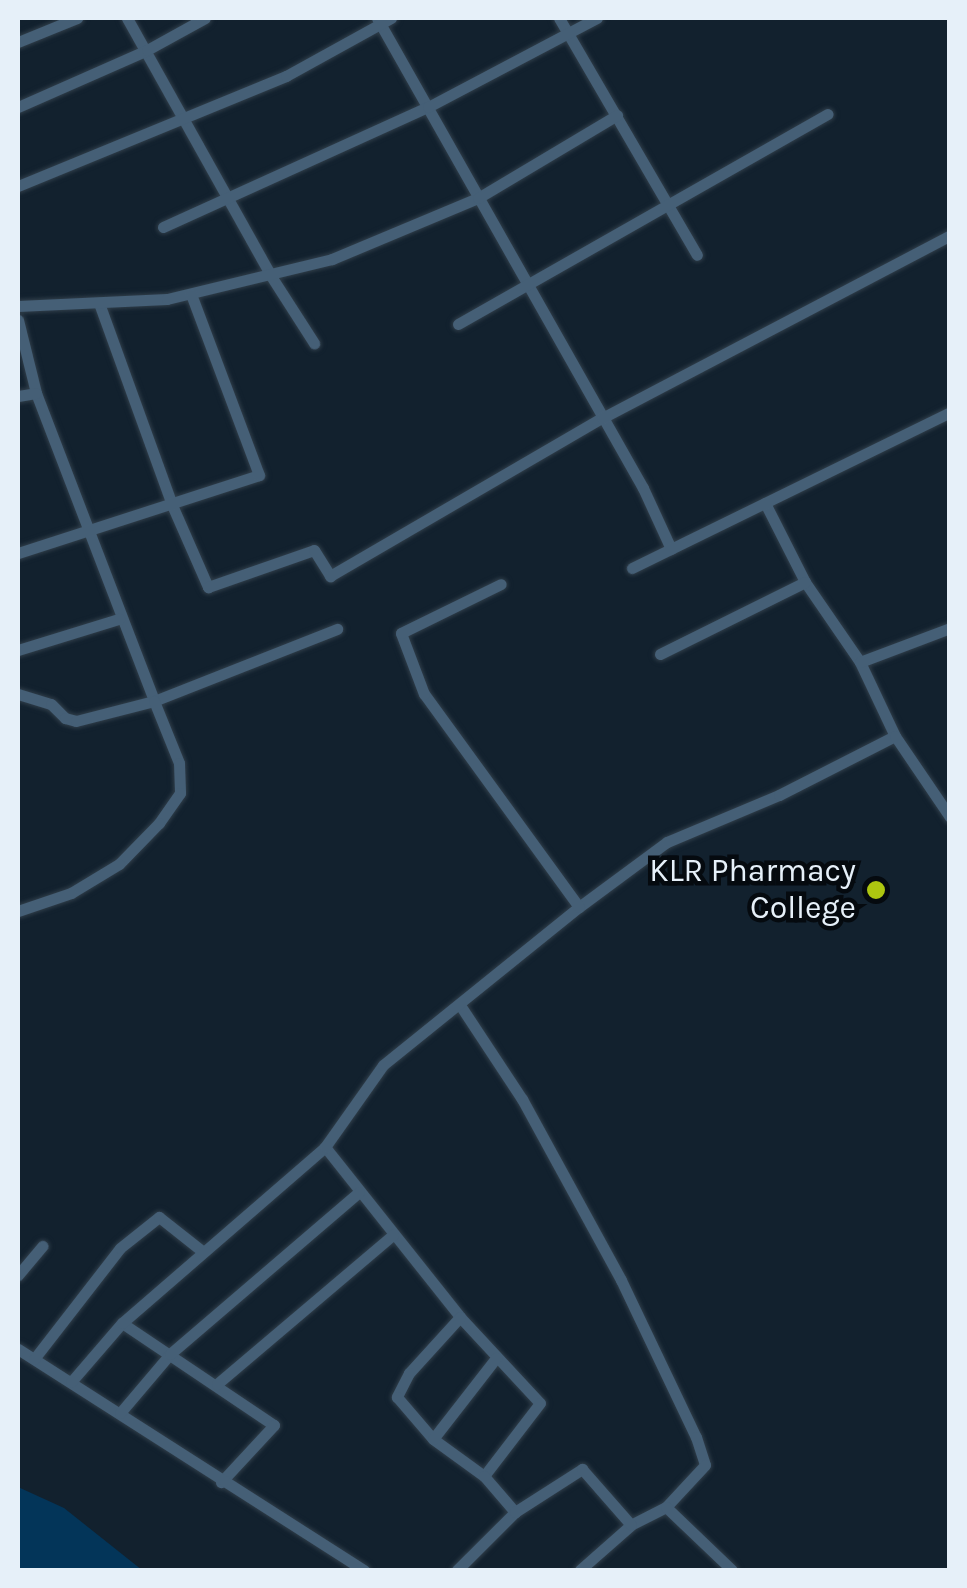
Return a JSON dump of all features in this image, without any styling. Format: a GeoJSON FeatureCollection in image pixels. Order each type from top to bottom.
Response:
{"type":"FeatureCollection","features":[{"type":"Feature","properties":{"kind":"street"},"geometry":{"type":"LineString","coordinates":[[18,42],[77,18]]}},
{"type":"Feature","properties":{"kind":"street"},"geometry":{"type":"LineString","coordinates":[[127,18],[271,276],[314,342]]}},
{"type":"Feature","properties":{"kind":"street"},"geometry":{"type":"LineString","coordinates":[[18,106],[147,50],[205,18]]}},
{"type":"Feature","properties":{"kind":"street"},"geometry":{"type":"LineString","coordinates":[[559,18],[697,255]]}},
{"type":"Feature","properties":{"kind":"street"},"geometry":{"type":"LineString","coordinates":[[162,227],[428,107],[596,18]]}},
{"type":"Feature","properties":{"kind":"street"},"geometry":{"type":"LineString","coordinates":[[18,186],[286,76],[383,20],[672,549]]}},
{"type":"Feature","properties":{"kind":"street"},"geometry":{"type":"LineString","coordinates":[[458,324],[827,114]]}},
{"type":"Feature","properties":{"kind":"street"},"geometry":{"type":"LineString","coordinates":[[18,306],[191,294],[332,258],[478,198],[617,115]]}},
{"type":"Feature","properties":{"kind":"street"},"geometry":{"type":"LineString","coordinates":[[98,303],[172,505],[208,586],[314,550],[330,576],[602,418],[950,235]]}},
{"type":"Feature","properties":{"kind":"street"},"geometry":{"type":"LineString","coordinates":[[18,553],[259,475],[191,294]]}},
{"type":"Feature","properties":{"kind":"street"},"geometry":{"type":"LineString","coordinates":[[18,320],[36,393],[119,620],[179,763],[180,793],[159,823],[119,864],[72,894],[18,911]]}},
{"type":"Feature","properties":{"kind":"street"},"geometry":{"type":"LineString","coordinates":[[18,396],[36,393]]}},
{"type":"Feature","properties":{"kind":"street"},"geometry":{"type":"LineString","coordinates":[[632,568],[950,412]]}},
{"type":"Feature","properties":{"kind":"street"},"geometry":{"type":"LineString","coordinates":[[765,503],[805,582],[860,662],[895,736],[950,817]]}},
{"type":"Feature","properties":{"kind":"street"},"geometry":{"type":"LineString","coordinates":[[660,654],[805,582]]}},
{"type":"Feature","properties":{"kind":"street"},"geometry":{"type":"LineString","coordinates":[[501,584],[402,633],[424,694],[580,907]]}},
{"type":"Feature","properties":{"kind":"street"},"geometry":{"type":"LineString","coordinates":[[18,650],[119,620]]}},
{"type":"Feature","properties":{"kind":"street"},"geometry":{"type":"LineString","coordinates":[[860,662],[950,628]]}},
{"type":"Feature","properties":{"kind":"street"},"geometry":{"type":"LineString","coordinates":[[18,691],[51,704],[65,718],[76,721],[154,702],[337,629]]}},
{"type":"Feature","properties":{"kind":"street"},"geometry":{"type":"LineString","coordinates":[[71,1382],[122,1323],[325,1148],[383,1065],[433,1021],[460,1005],[667,842],[780,795],[895,736]]}},
{"type":"Feature","properties":{"kind":"street"},"geometry":{"type":"LineString","coordinates":[[460,1005],[522,1099],[603,1247],[696,1436],[705,1465],[666,1507],[631,1525],[580,1570]]}},
{"type":"Feature","properties":{"kind":"street"},"geometry":{"type":"LineString","coordinates":[[325,1148],[460,1317],[540,1403],[484,1476]]}},
{"type":"Feature","properties":{"kind":"street"},"geometry":{"type":"LineString","coordinates":[[120,1412],[170,1354],[358,1192]]}},
{"type":"Feature","properties":{"kind":"street"},"geometry":{"type":"LineString","coordinates":[[34,1359],[120,1248],[160,1216],[202,1251]]}},
{"type":"Feature","properties":{"kind":"street"},"geometry":{"type":"LineString","coordinates":[[217,1384],[393,1235]]}},
{"type":"Feature","properties":{"kind":"street"},"geometry":{"type":"LineString","coordinates":[[18,1275],[42,1246]]}},
{"type":"Feature","properties":{"kind":"street"},"geometry":{"type":"LineString","coordinates":[[460,1317],[409,1373],[397,1398],[434,1439],[484,1476],[515,1512]]}},
{"type":"Feature","properties":{"kind":"street"},"geometry":{"type":"LineString","coordinates":[[122,1323],[274,1424],[221,1482]]}},
{"type":"Feature","properties":{"kind":"street"},"geometry":{"type":"LineString","coordinates":[[18,1349],[364,1570]]}},
{"type":"Feature","properties":{"kind":"street"},"geometry":{"type":"LineString","coordinates":[[434,1439],[496,1358]]}},
{"type":"Feature","properties":{"kind":"street"},"geometry":{"type":"LineString","coordinates":[[457,1570],[515,1512],[582,1469],[631,1525]]}},
{"type":"Feature","properties":{"kind":"street"},"geometry":{"type":"LineString","coordinates":[[666,1507],[732,1570]]}},
{"type":"Feature","properties":{"kind":"shaded area"},"geometry":{"type":"Polygon","coordinates":[[[18,1487],[64,1508],[142,1570],[18,1570],[18,1487]]]}},
{"type":"Feature","properties":{"kind":"place","name":"KLR Pharmacy College"},"geometry":{"type":"Point","coordinates":[876,890]}}]}
